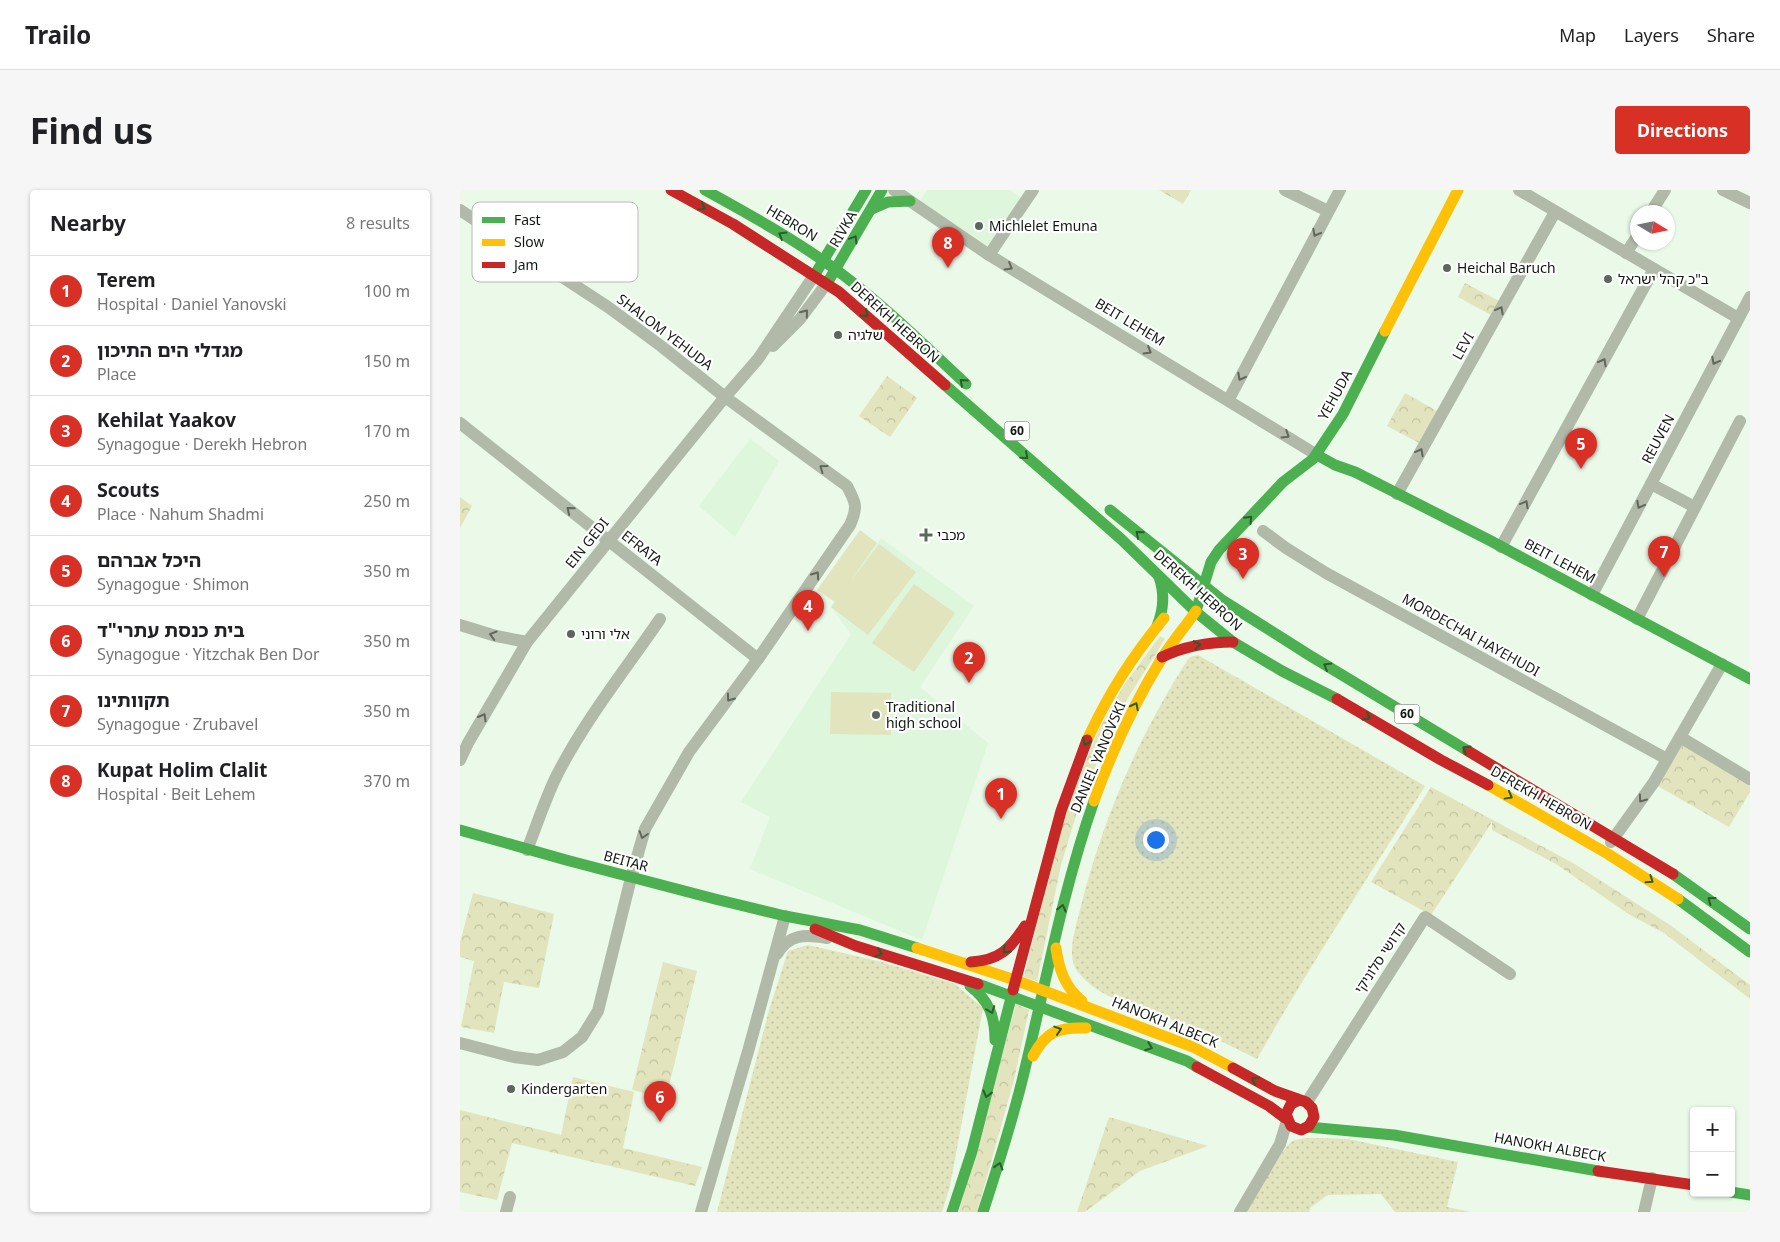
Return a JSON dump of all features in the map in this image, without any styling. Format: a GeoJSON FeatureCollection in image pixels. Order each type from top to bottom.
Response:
{"type":"FeatureCollection","features":[{"type":"Feature","properties":{"kind":"main road","name":"DEREKH HEBRON"},"geometry":{"type":"LineString","coordinates":[[671,190],[733,224],[827,283],[1121,539],[1196,612],[1233,642],[1275,668],[1332,696],[1608,854],[1679,900],[1750,952]]}},
{"type":"Feature","properties":{"kind":"main road","name":"HEBRON"},"geometry":{"type":"LineString","coordinates":[[705,190],[824,260],[836,269]]}},
{"type":"Feature","properties":{"kind":"main road","name":"RIVKA"},"geometry":{"type":"LineString","coordinates":[[815,274],[866,190]]}},
{"type":"Feature","properties":{"kind":"main road","name":"RIVKA"},"geometry":{"type":"LineString","coordinates":[[827,283],[882,190]]}},
{"type":"Feature","properties":{"kind":"main road","name":"YEHUDA"},"geometry":{"type":"LineString","coordinates":[[1204,587],[1211,562],[1219,550],[1283,482],[1317,454],[1328,438],[1343,414],[1458,190]]}},
{"type":"Feature","properties":{"kind":"main road"},"geometry":{"type":"LineString","coordinates":[[872,209],[888,202],[910,201]]}},
{"type":"Feature","properties":{"kind":"main road","name":"DEREKH HEBRON"},"geometry":{"type":"LineString","coordinates":[[836,269],[976,393]]}},
{"type":"Feature","properties":{"kind":"main road","name":"BEIT LEHEM"},"geometry":{"type":"LineString","coordinates":[[1328,438],[1333,451],[1356,472]]}},
{"type":"Feature","properties":{"kind":"main road","name":"BEIT LEHEM"},"geometry":{"type":"LineString","coordinates":[[1317,454],[1334,464],[1356,472],[1501,547],[1750,679]]}},
{"type":"Feature","properties":{"kind":"main road","name":"DEREKH HEBRON"},"geometry":{"type":"LineString","coordinates":[[1099,500],[1204,587],[1309,656],[1614,837],[1692,886],[1750,929]]}},
{"type":"Feature","properties":{"kind":"main road"},"geometry":{"type":"LineString","coordinates":[[1157,626],[1162,615],[1164,601],[1159,577]]}},
{"type":"Feature","properties":{"kind":"main road","name":"DANIEL YANOVSKI"},"geometry":{"type":"LineString","coordinates":[[952,1212],[974,1144],[1053,837],[1077,764],[1105,701],[1125,666],[1182,598],[1204,587]]}},
{"type":"Feature","properties":{"kind":"main road","name":"DANIEL YANOVSKI"},"geometry":{"type":"LineString","coordinates":[[984,1212],[1022,1082],[1055,935],[1085,828],[1105,771],[1136,704],[1162,658],[1196,612],[1204,587]]}},
{"type":"Feature","properties":{"kind":"main road"},"geometry":{"type":"LineString","coordinates":[[1162,658],[1177,650],[1192,646],[1212,642],[1233,642]]}},
{"type":"Feature","properties":{"kind":"main road","name":"BEITAR"},"geometry":{"type":"LineString","coordinates":[[460,830],[631,878],[785,916],[860,930],[1016,980]]}},
{"type":"Feature","properties":{"kind":"main road"},"geometry":{"type":"LineString","coordinates":[[961,961],[987,961],[1004,954],[1018,938],[1034,910]]}},
{"type":"Feature","properties":{"kind":"main road","name":"BEITAR"},"geometry":{"type":"LineString","coordinates":[[785,916],[845,942],[1011,996]]}},
{"type":"Feature","properties":{"kind":"main road"},"geometry":{"type":"LineString","coordinates":[[1055,935],[1058,967],[1065,984],[1080,1000],[1116,1018]]}},
{"type":"Feature","properties":{"kind":"main road"},"geometry":{"type":"LineString","coordinates":[[956,977],[978,991],[988,1002],[993,1015],[995,1031],[993,1068]]}},
{"type":"Feature","properties":{"kind":"main road","name":"HANOKH ALBECK"},"geometry":{"type":"LineString","coordinates":[[1016,980],[1193,1047],[1275,1091],[1310,1107]]}},
{"type":"Feature","properties":{"kind":"main road","name":"HANOKH ALBECK"},"geometry":{"type":"LineString","coordinates":[[1011,996],[1187,1062],[1269,1106],[1286,1119]]}},
{"type":"Feature","properties":{"kind":"main road"},"geometry":{"type":"LineString","coordinates":[[1022,1082],[1036,1049],[1042,1039],[1051,1032],[1060,1028],[1074,1027],[1104,1030]]}},
{"type":"Feature","properties":{"kind":"main road"},"geometry":{"type":"LineString","coordinates":[[1290,1104],[1310,1107],[1313,1121],[1302,1128],[1292,1128],[1286,1119],[1286,1111],[1290,1104]]}},
{"type":"Feature","properties":{"kind":"main road","name":"HANOKH ALBECK"},"geometry":{"type":"LineString","coordinates":[[1337,1118],[1402,1136]]}},
{"type":"Feature","properties":{"kind":"main road","name":"HANOKH ALBECK"},"geometry":{"type":"LineString","coordinates":[[1302,1128],[1347,1129],[1402,1136],[1537,1161],[1690,1184]]}},
{"type":"Feature","properties":{"kind":"main road"},"geometry":{"type":"LineString","coordinates":[[1735,1193],[1750,1195]]}},
{"type":"Feature","properties":{"kind":"street","name":"BEIT LEHEM"},"geometry":{"type":"LineString","coordinates":[[894,190],[989,255],[1317,454]]}},
{"type":"Feature","properties":{"kind":"street"},"geometry":{"type":"LineString","coordinates":[[989,255],[1033,190]]}},
{"type":"Feature","properties":{"kind":"street"},"geometry":{"type":"LineString","coordinates":[[1285,190],[1328,211]]}},
{"type":"Feature","properties":{"kind":"street"},"geometry":{"type":"LineString","coordinates":[[1229,400],[1340,190]]}},
{"type":"Feature","properties":{"kind":"street"},"geometry":{"type":"LineString","coordinates":[[1518,190],[1738,318]]}},
{"type":"Feature","properties":{"kind":"street"},"geometry":{"type":"LineString","coordinates":[[1655,205],[1665,190]]}},
{"type":"Feature","properties":{"kind":"street"},"geometry":{"type":"LineString","coordinates":[[1723,190],[1750,203]]}},
{"type":"Feature","properties":{"kind":"street","name":"SHALOM YEHUDA"},"geometry":{"type":"LineString","coordinates":[[460,210],[472,218]]}},
{"type":"Feature","properties":{"kind":"street","name":"LEVI"},"geometry":{"type":"LineString","coordinates":[[1397,494],[1555,212]]}},
{"type":"Feature","properties":{"kind":"street"},"geometry":{"type":"LineString","coordinates":[[1626,254],[1630,247]]}},
{"type":"Feature","properties":{"kind":"street"},"geometry":{"type":"LineString","coordinates":[[1501,547],[1654,270]]}},
{"type":"Feature","properties":{"kind":"street","name":"EIN GEDI"},"geometry":{"type":"LineString","coordinates":[[460,760],[468,742],[527,642],[725,397],[758,359],[815,274]]}},
{"type":"Feature","properties":{"kind":"street","name":"SHALOM YEHUDA"},"geometry":{"type":"LineString","coordinates":[[570,282],[661,346],[725,397],[847,486],[856,502],[856,513],[850,525],[758,659]]}},
{"type":"Feature","properties":{"kind":"street","name":"EIN GEDI"},"geometry":{"type":"LineString","coordinates":[[758,359],[785,336],[800,320],[827,283]]}},
{"type":"Feature","properties":{"kind":"street","name":"REUVEN"},"geometry":{"type":"LineString","coordinates":[[1592,595],[1750,297]]}},
{"type":"Feature","properties":{"kind":"street"},"geometry":{"type":"LineString","coordinates":[[1637,619],[1740,421]]}},
{"type":"Feature","properties":{"kind":"street","name":"EFRATA"},"geometry":{"type":"LineString","coordinates":[[460,423],[758,659]]}},
{"type":"Feature","properties":{"kind":"street"},"geometry":{"type":"LineString","coordinates":[[1651,484],[1695,507]]}},
{"type":"Feature","properties":{"kind":"street","name":"MORDECHAI HAYEHUDI"},"geometry":{"type":"LineString","coordinates":[[1263,531],[1326,573],[1667,759]]}},
{"type":"Feature","properties":{"kind":"street"},"geometry":{"type":"LineString","coordinates":[[527,850],[547,795],[558,773],[590,720],[660,619]]}},
{"type":"Feature","properties":{"kind":"street"},"geometry":{"type":"LineString","coordinates":[[460,625],[496,636],[527,642]]}},
{"type":"Feature","properties":{"kind":"street"},"geometry":{"type":"LineString","coordinates":[[460,1043],[514,1057],[538,1060],[563,1052],[582,1037],[598,1011],[645,829],[689,752],[758,659]]}},
{"type":"Feature","properties":{"kind":"street"},"geometry":{"type":"LineString","coordinates":[[1608,854],[1614,837],[1646,794],[1722,664]]}},
{"type":"Feature","properties":{"kind":"street"},"geometry":{"type":"LineString","coordinates":[[1680,737],[1750,779]]}},
{"type":"Feature","properties":{"kind":"street"},"geometry":{"type":"LineString","coordinates":[[701,1212],[785,916]]}},
{"type":"Feature","properties":{"kind":"street","name":"קדושי סלוניקי"},"geometry":{"type":"LineString","coordinates":[[1310,1107],[1425,917],[1510,974]]}},
{"type":"Feature","properties":{"kind":"street","name":"BEITAR"},"geometry":{"type":"LineString","coordinates":[[769,975],[778,953],[793,937],[821,937],[845,942]]}},
{"type":"Feature","properties":{"kind":"street"},"geometry":{"type":"LineString","coordinates":[[1240,1212],[1280,1144],[1286,1119]]}},
{"type":"Feature","properties":{"kind":"street"},"geometry":{"type":"LineString","coordinates":[[1280,1144],[1302,1128]]}},
{"type":"Feature","properties":{"kind":"street"},"geometry":{"type":"LineString","coordinates":[[1644,1212],[1652,1178]]}},
{"type":"Feature","properties":{"kind":"street"},"geometry":{"type":"LineString","coordinates":[[506,1212],[510,1197]]}},
{"type":"Feature","properties":{"kind":"shaded area","name":"Michlelet Emuna"},"geometry":{"type":"Polygon","coordinates":[[[927,190],[1010,190],[1021,198],[988,249],[920,202],[927,190]]]}},
{"type":"Feature","properties":{"kind":"shaded area"},"geometry":{"type":"Polygon","coordinates":[[[750,439],[779,461],[735,537],[699,506],[750,439]]]}},
{"type":"Feature","properties":{"kind":"shaded area","name":"Traditional high school"},"geometry":{"type":"Polygon","coordinates":[[[881,538],[974,606],[920,687],[988,743],[922,940],[750,869],[770,817],[741,802],[851,634],[831,607],[881,538]]]}},
{"type":"Feature","properties":{"kind":"green space"},"geometry":{"type":"Polygon","coordinates":[[[1159,190],[1191,190],[1183,204],[1159,190]]]}},
{"type":"Feature","properties":{"kind":"green space"},"geometry":{"type":"Polygon","coordinates":[[[1465,283],[1499,301],[1491,315],[1458,297],[1465,283]]]}},
{"type":"Feature","properties":{"kind":"green space"},"geometry":{"type":"Polygon","coordinates":[[[887,376],[917,398],[890,437],[859,416],[887,376]]]}},
{"type":"Feature","properties":{"kind":"green space"},"geometry":{"type":"Polygon","coordinates":[[[1405,393],[1437,411],[1419,443],[1387,426],[1405,393]]]}},
{"type":"Feature","properties":{"kind":"green space"},"geometry":{"type":"Polygon","coordinates":[[[460,497],[472,506],[460,528],[460,497]]]}},
{"type":"Feature","properties":{"kind":"green space"},"geometry":{"type":"Polygon","coordinates":[[[860,530],[877,543],[850,582],[879,544],[916,572],[868,635],[831,607],[835,602],[817,590],[860,530]]]}},
{"type":"Feature","properties":{"kind":"green space"},"geometry":{"type":"Polygon","coordinates":[[[914,584],[955,613],[914,672],[872,643],[914,584]]]}},
{"type":"Feature","properties":{"kind":"green space"},"geometry":{"type":"Polygon","coordinates":[[[1160,636],[1165,639],[1126,701],[1103,748],[1078,809],[1061,865],[1037,981],[1024,977],[1061,823],[1099,729],[1124,685],[1160,636]]]}},
{"type":"Feature","properties":{"kind":"green space"},"geometry":{"type":"Polygon","coordinates":[[[1198,655],[1425,786],[1318,956],[1257,1059],[1188,1026],[1124,1003],[1099,991],[1074,966],[1072,951],[1074,935],[1088,880],[1122,783],[1169,691],[1190,657],[1198,655]]]}},
{"type":"Feature","properties":{"kind":"green space"},"geometry":{"type":"Polygon","coordinates":[[[831,692],[891,693],[891,735],[830,734],[831,692]]]}},
{"type":"Feature","properties":{"kind":"green space"},"geometry":{"type":"Polygon","coordinates":[[[1683,744],[1750,785],[1750,792],[1729,827],[1656,785],[1683,744]]]}},
{"type":"Feature","properties":{"kind":"green space"},"geometry":{"type":"Polygon","coordinates":[[[1431,787],[1573,863],[1670,925],[1750,985],[1750,999],[1664,933],[1630,915],[1556,864],[1492,830],[1492,822],[1431,915],[1371,882],[1431,787]]]}},
{"type":"Feature","properties":{"kind":"green space"},"geometry":{"type":"Polygon","coordinates":[[[473,893],[554,914],[539,988],[504,982],[494,1033],[461,1027],[474,961],[460,957],[460,943],[473,893]]]}},
{"type":"Feature","properties":{"kind":"green space"},"geometry":{"type":"Polygon","coordinates":[[[808,945],[882,962],[955,984],[983,1008],[950,1186],[942,1212],[717,1212],[769,1010],[788,951],[808,945]]]}},
{"type":"Feature","properties":{"kind":"green space"},"geometry":{"type":"Polygon","coordinates":[[[663,962],[697,971],[666,1098],[632,1090],[663,962]]]}},
{"type":"Feature","properties":{"kind":"green space"},"geometry":{"type":"Polygon","coordinates":[[[1016,1004],[1029,1010],[1014,1080],[977,1212],[959,1212],[1016,1004]]]}},
{"type":"Feature","properties":{"kind":"green space"},"geometry":{"type":"Polygon","coordinates":[[[573,1077],[634,1092],[623,1148],[702,1167],[695,1186],[512,1143],[497,1200],[460,1192],[460,1110],[561,1135],[573,1077]]]}},
{"type":"Feature","properties":{"kind":"green space"},"geometry":{"type":"Polygon","coordinates":[[[1109,1117],[1208,1146],[1140,1171],[1085,1212],[1077,1212],[1109,1117]]]}},
{"type":"Feature","properties":{"kind":"green space"},"geometry":{"type":"Polygon","coordinates":[[[1307,1138],[1348,1139],[1458,1162],[1447,1207],[1471,1212],[1395,1212],[1381,1194],[1328,1195],[1311,1207],[1309,1212],[1244,1212],[1267,1174],[1293,1141],[1307,1138]]]}},
{"type":"Feature","properties":{"kind":"traffic: fast"},"geometry":{"type":"LineString","coordinates":[[705,190],[778,231],[847,278],[878,303],[966,384]]}},
{"type":"Feature","properties":{"kind":"traffic: fast"},"geometry":{"type":"LineString","coordinates":[[817,271],[866,190]]}},
{"type":"Feature","properties":{"kind":"traffic: fast"},"geometry":{"type":"LineString","coordinates":[[829,280],[882,190]]}},
{"type":"Feature","properties":{"kind":"traffic: fast"},"geometry":{"type":"LineString","coordinates":[[872,209],[888,202],[910,201]]}},
{"type":"Feature","properties":{"kind":"traffic: fast"},"geometry":{"type":"LineString","coordinates":[[1196,611],[1211,562],[1219,550],[1283,482],[1313,459],[1343,414],[1385,331]]}},
{"type":"Feature","properties":{"kind":"traffic: fast"},"geometry":{"type":"LineString","coordinates":[[945,385],[1121,539],[1196,612],[1233,642],[1282,671],[1337,699]]}},
{"type":"Feature","properties":{"kind":"traffic: fast"},"geometry":{"type":"LineString","coordinates":[[1317,455],[1335,465],[1355,472],[1489,540],[1750,679]]}},
{"type":"Feature","properties":{"kind":"traffic: fast"},"geometry":{"type":"LineString","coordinates":[[1110,510],[1222,600],[1468,751]]}},
{"type":"Feature","properties":{"kind":"traffic: fast"},"geometry":{"type":"LineString","coordinates":[[1157,626],[1163,602],[1159,577]]}},
{"type":"Feature","properties":{"kind":"traffic: fast"},"geometry":{"type":"LineString","coordinates":[[983,1212],[1018,1097],[1063,905],[1094,801]]}},
{"type":"Feature","properties":{"kind":"traffic: fast"},"geometry":{"type":"LineString","coordinates":[[460,830],[715,899],[785,916],[860,930],[917,948]]}},
{"type":"Feature","properties":{"kind":"traffic: fast"},"geometry":{"type":"LineString","coordinates":[[1673,874],[1750,929]]}},
{"type":"Feature","properties":{"kind":"traffic: fast"},"geometry":{"type":"LineString","coordinates":[[1678,899],[1750,952]]}},
{"type":"Feature","properties":{"kind":"traffic: fast"},"geometry":{"type":"LineString","coordinates":[[978,984],[1187,1061],[1197,1067]]}},
{"type":"Feature","properties":{"kind":"traffic: fast"},"geometry":{"type":"LineString","coordinates":[[970,986],[977,991],[990,1010],[994,1024],[995,1040]]}},
{"type":"Feature","properties":{"kind":"traffic: fast"},"geometry":{"type":"LineString","coordinates":[[952,1212],[972,1151],[1013,990]]}},
{"type":"Feature","properties":{"kind":"traffic: fast"},"geometry":{"type":"LineString","coordinates":[[1308,1127],[1394,1135],[1598,1171]]}},
{"type":"Feature","properties":{"kind":"traffic: fast"},"geometry":{"type":"LineString","coordinates":[[1735,1193],[1750,1195]]}},
{"type":"Feature","properties":{"kind":"traffic: slow"},"geometry":{"type":"LineString","coordinates":[[1385,331],[1458,190]]}},
{"type":"Feature","properties":{"kind":"traffic: slow"},"geometry":{"type":"LineString","coordinates":[[1094,801],[1108,764],[1142,692],[1166,652],[1196,611]]}},
{"type":"Feature","properties":{"kind":"traffic: slow"},"geometry":{"type":"LineString","coordinates":[[1087,740],[1121,676],[1164,618]]}},
{"type":"Feature","properties":{"kind":"traffic: slow"},"geometry":{"type":"LineString","coordinates":[[1488,785],[1608,854],[1678,899]]}},
{"type":"Feature","properties":{"kind":"traffic: slow"},"geometry":{"type":"LineString","coordinates":[[917,948],[1015,980],[1193,1047],[1233,1068]]}},
{"type":"Feature","properties":{"kind":"traffic: slow"},"geometry":{"type":"LineString","coordinates":[[1056,948],[1064,978],[1071,990],[1082,1001]]}},
{"type":"Feature","properties":{"kind":"traffic: slow"},"geometry":{"type":"LineString","coordinates":[[1033,1056],[1043,1041],[1054,1032],[1068,1028],[1086,1028]]}},
{"type":"Feature","properties":{"kind":"traffic: jam"},"geometry":{"type":"LineString","coordinates":[[671,190],[733,224],[839,292],[945,385]]}},
{"type":"Feature","properties":{"kind":"traffic: jam"},"geometry":{"type":"LineString","coordinates":[[1162,657],[1197,645],[1233,642]]}},
{"type":"Feature","properties":{"kind":"traffic: jam"},"geometry":{"type":"LineString","coordinates":[[1337,699],[1441,760],[1488,785]]}},
{"type":"Feature","properties":{"kind":"traffic: jam"},"geometry":{"type":"LineString","coordinates":[[1013,990],[1061,811],[1087,740]]}},
{"type":"Feature","properties":{"kind":"traffic: jam"},"geometry":{"type":"LineString","coordinates":[[1468,751],[1673,874]]}},
{"type":"Feature","properties":{"kind":"traffic: jam"},"geometry":{"type":"LineString","coordinates":[[971,962],[997,956],[1009,947],[1025,926]]}},
{"type":"Feature","properties":{"kind":"traffic: jam"},"geometry":{"type":"LineString","coordinates":[[815,929],[856,946],[978,984]]}},
{"type":"Feature","properties":{"kind":"traffic: jam"},"geometry":{"type":"LineString","coordinates":[[1197,1067],[1269,1106],[1285,1118]]}},
{"type":"Feature","properties":{"kind":"traffic: jam"},"geometry":{"type":"LineString","coordinates":[[1233,1068],[1275,1091],[1306,1102],[1312,1108],[1314,1117],[1309,1126],[1301,1130],[1291,1126],[1286,1114],[1291,1104],[1299,1100]]}},
{"type":"Feature","properties":{"kind":"traffic: jam"},"geometry":{"type":"LineString","coordinates":[[1598,1171],[1690,1184]]}},
{"type":"Feature","properties":{"kind":"place","name":"Michlelet Emuna"},"geometry":{"type":"Point","coordinates":[979,226]}},
{"type":"Feature","properties":{"kind":"place","name":"Kupat Holim Clalit"},"geometry":{"type":"Point","coordinates":[948,268]}},
{"type":"Feature","properties":{"kind":"place","name":"Heichal Baruch"},"geometry":{"type":"Point","coordinates":[1447,268]}},
{"type":"Feature","properties":{"kind":"place","name":"ב\"כ קהל ישראל"},"geometry":{"type":"Point","coordinates":[1608,279]}},
{"type":"Feature","properties":{"kind":"place","name":"שלגיה"},"geometry":{"type":"Point","coordinates":[838,335]}},
{"type":"Feature","properties":{"kind":"place","name":"היכל אברהם"},"geometry":{"type":"Point","coordinates":[1581,469]}},
{"type":"Feature","properties":{"kind":"place","name":"מכבי"},"geometry":{"type":"Point","coordinates":[926,535]}},
{"type":"Feature","properties":{"kind":"place","name":"תקוותינו"},"geometry":{"type":"Point","coordinates":[1664,577]}},
{"type":"Feature","properties":{"kind":"place","name":"Kehilat Yaakov"},"geometry":{"type":"Point","coordinates":[1243,579]}},
{"type":"Feature","properties":{"kind":"place","name":"Scouts"},"geometry":{"type":"Point","coordinates":[808,631]}},
{"type":"Feature","properties":{"kind":"place","name":"אלי ורוני"},"geometry":{"type":"Point","coordinates":[571,634]}},
{"type":"Feature","properties":{"kind":"place","name":"מגדלי הים התיכון"},"geometry":{"type":"Point","coordinates":[969,683]}},
{"type":"Feature","properties":{"kind":"place","name":"Traditional high school"},"geometry":{"type":"Point","coordinates":[876,715]}},
{"type":"Feature","properties":{"kind":"place","name":"Terem"},"geometry":{"type":"Point","coordinates":[1001,819]}},
{"type":"Feature","properties":{"kind":"place","name":"Kindergarten"},"geometry":{"type":"Point","coordinates":[511,1089]}},
{"type":"Feature","properties":{"kind":"place","name":"בית כנסת עתרי\"ד"},"geometry":{"type":"Point","coordinates":[660,1122]}}]}
